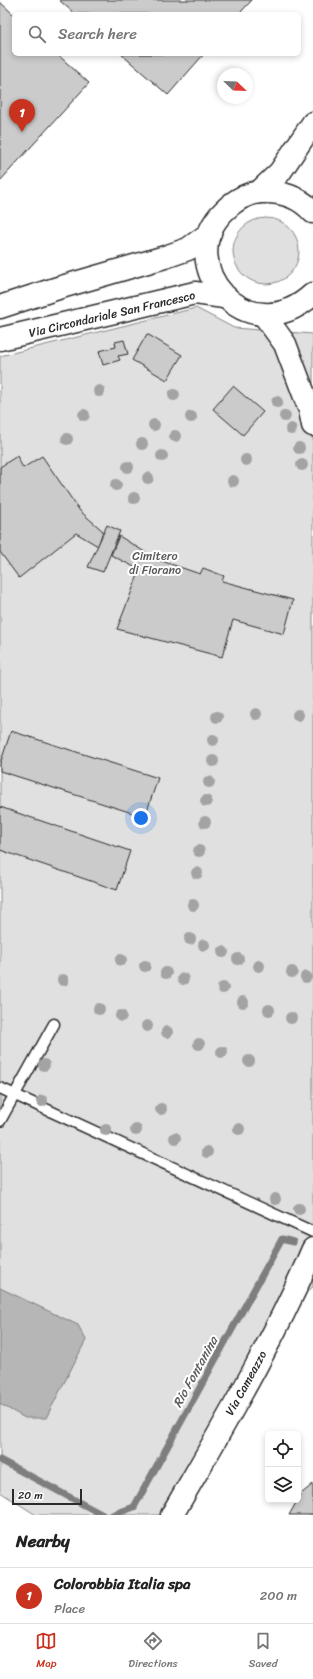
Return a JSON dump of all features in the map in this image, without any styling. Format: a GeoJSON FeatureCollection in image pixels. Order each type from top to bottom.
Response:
{"type":"FeatureCollection","features":[{"type":"Feature","properties":{"kind":"street","name":"Via Circondariale San Francesco"},"geometry":{"type":"LineString","coordinates":[[259,192],[280,172],[313,123]]}},
{"type":"Feature","properties":{"kind":"street","name":"Via Circondariale San Francesco"},"geometry":{"type":"LineString","coordinates":[[313,212],[298,200],[286,195],[273,192],[259,192],[248,195],[229,206],[218,218],[210,232],[207,246],[209,266],[216,286],[224,296],[243,309],[264,314],[277,314],[291,310],[303,304],[313,294]]}},
{"type":"Feature","properties":{"kind":"street","name":"Via Circondariale San Francesco"},"geometry":{"type":"LineString","coordinates":[[0,307],[188,249],[210,232]]}},
{"type":"Feature","properties":{"kind":"street","name":"Via Circondariale San Francesco"},"geometry":{"type":"LineString","coordinates":[[0,339],[195,293],[224,296]]}},
{"type":"Feature","properties":{"kind":"street"},"geometry":{"type":"LineString","coordinates":[[264,314],[285,344],[310,410],[313,425]]}},
{"type":"Feature","properties":{"kind":"street","name":"Via Cameazzo"},"geometry":{"type":"LineString","coordinates":[[172,1515],[259,1362],[301,1277],[313,1248]]}},
{"type":"Feature","properties":{"kind":"lane"},"geometry":{"type":"LineString","coordinates":[[0,1121],[54,1024]]}},
{"type":"Feature","properties":{"kind":"lane"},"geometry":{"type":"LineString","coordinates":[[0,1088],[313,1232]]}},
{"type":"Feature","properties":{"kind":"green space"},"geometry":{"type":"Polygon","coordinates":[[[266,218],[278,221],[289,228],[296,239],[299,251],[296,263],[289,274],[278,281],[266,284],[254,281],[243,274],[236,263],[233,251],[236,239],[243,228],[254,221],[266,218]]]}},
{"type":"Feature","properties":{"kind":"green space","name":"Cimitero di Fiorano"},"geometry":{"type":"Polygon","coordinates":[[[196,308],[234,328],[313,334],[313,1287],[287,1307],[176,1515],[36,1515],[0,1492],[0,356],[196,308]]]}},
{"type":"Feature","properties":{"kind":"shaded area"},"geometry":{"type":"Polygon","coordinates":[[[0,1288],[78,1325],[86,1340],[46,1418],[25,1418],[0,1404],[0,1288]]]}},
{"type":"Feature","properties":{"kind":"building"},"geometry":{"type":"Polygon","coordinates":[[[59,0],[252,0],[241,12],[73,12],[59,0]]]}},
{"type":"Feature","properties":{"kind":"building"},"geometry":{"type":"Polygon","coordinates":[[[0,2],[12,13],[12,56],[59,56],[89,83],[0,181],[0,2]]]}},
{"type":"Feature","properties":{"kind":"building"},"geometry":{"type":"Polygon","coordinates":[[[123,56],[202,56],[168,95],[123,56]]]}},
{"type":"Feature","properties":{"kind":"building"},"geometry":{"type":"Polygon","coordinates":[[[147,334],[182,355],[167,380],[132,360],[147,334]]]}},
{"type":"Feature","properties":{"kind":"building"},"geometry":{"type":"Polygon","coordinates":[[[124,340],[128,354],[118,356],[120,360],[103,365],[99,351],[116,347],[115,342],[124,340]]]}},
{"type":"Feature","properties":{"kind":"building"},"geometry":{"type":"Polygon","coordinates":[[[233,386],[263,412],[243,435],[213,409],[233,386]]]}},
{"type":"Feature","properties":{"kind":"building"},"geometry":{"type":"Polygon","coordinates":[[[17,456],[23,468],[42,456],[80,511],[103,531],[98,546],[76,533],[19,578],[0,552],[0,467],[17,456]]]}},
{"type":"Feature","properties":{"kind":"building"},"geometry":{"type":"Polygon","coordinates":[[[107,525],[120,531],[103,572],[88,567],[107,525]]]}},
{"type":"Feature","properties":{"kind":"building"},"geometry":{"type":"Polygon","coordinates":[[[119,536],[156,559],[200,574],[203,568],[224,576],[222,581],[293,600],[284,634],[233,620],[222,657],[117,629],[140,570],[111,555],[119,536]]]}},
{"type":"Feature","properties":{"kind":"building"},"geometry":{"type":"Polygon","coordinates":[[[11,731],[158,778],[145,817],[0,771],[0,764],[11,731]]]}},
{"type":"Feature","properties":{"kind":"building"},"geometry":{"type":"Polygon","coordinates":[[[0,807],[130,851],[117,890],[0,850],[0,807]]]}},
{"type":"Feature","properties":{"kind":"building"},"geometry":{"type":"Polygon","coordinates":[[[313,1484],[313,1515],[289,1515],[296,1503],[301,1503],[301,1494],[313,1484]]]}},
{"type":"Feature","properties":{"kind":"waterway","name":"Rio Fontanina"},"geometry":{"type":"LineString","coordinates":[[112,1515],[134,1507],[282,1239],[293,1242]]}},
{"type":"Feature","properties":{"kind":"waterway","name":"Rio Fontanina"},"geometry":{"type":"LineString","coordinates":[[0,1460],[103,1515]]}},
{"type":"Feature","properties":{"kind":"place","name":"Colorobbia Italia spa"},"geometry":{"type":"Point","coordinates":[22,132]}}]}
